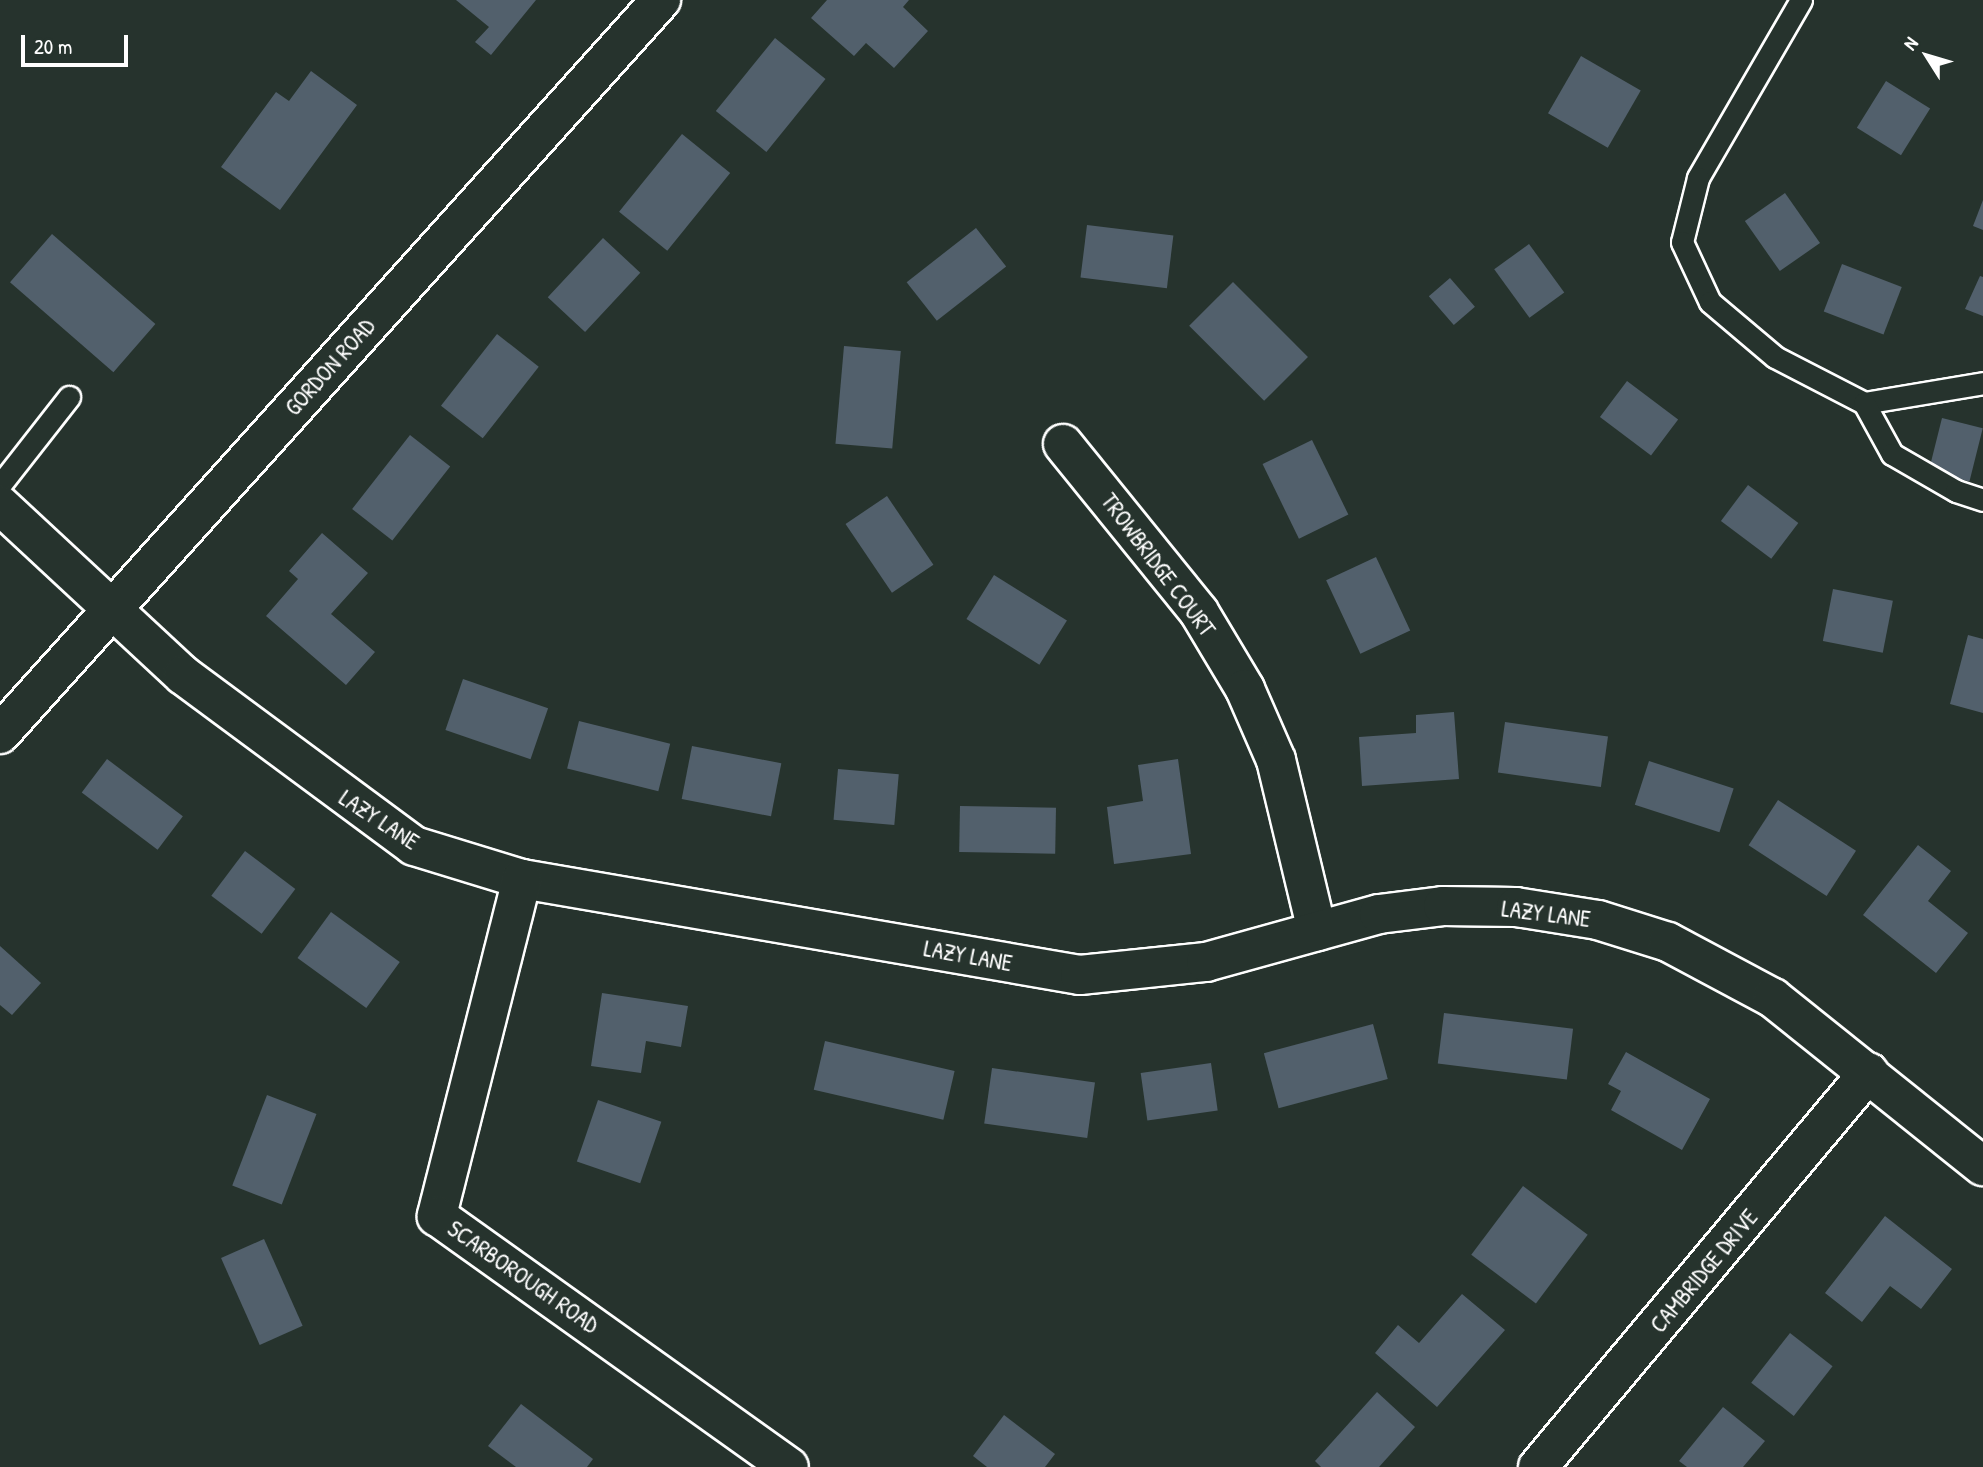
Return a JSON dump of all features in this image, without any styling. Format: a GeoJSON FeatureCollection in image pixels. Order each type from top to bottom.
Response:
{"type":"FeatureCollection","features":[{"type":"Feature","properties":{"kind":"street","name":"GORDON ROAD"},"geometry":{"type":"LineString","coordinates":[[0,734],[662,0]]}},
{"type":"Feature","properties":{"kind":"street","name":"TROWBRIDGE COURT"},"geometry":{"type":"LineString","coordinates":[[1063,443],[1199,612],[1245,689],[1276,760],[1317,931]]}},
{"type":"Feature","properties":{"kind":"street","name":"LAZY LANE"},"geometry":{"type":"LineString","coordinates":[[0,505],[183,676],[404,840],[522,879],[1080,975],[1206,962],[1379,914],[1443,906],[1516,907],[1598,920],[1668,942],[1734,973],[1869,1072],[1983,1166]]}},
{"type":"Feature","properties":{"kind":"street","name":"SCARBOROUGH ROAD"},"geometry":{"type":"LineString","coordinates":[[522,879],[437,1216],[789,1467]]}},
{"type":"Feature","properties":{"kind":"street","name":"CAMBRIDGE DRIVE"},"geometry":{"type":"LineString","coordinates":[[1538,1467],[1869,1072]]}},
{"type":"Feature","properties":{"kind":"lane"},"geometry":{"type":"LineString","coordinates":[[1801,0],[1698,178],[1682,242],[1710,302],[1775,357],[1864,403],[1892,454],[1956,491],[1983,499]]}},
{"type":"Feature","properties":{"kind":"lane"},"geometry":{"type":"LineString","coordinates":[[1864,403],[1983,383]]}},
{"type":"Feature","properties":{"kind":"lane"},"geometry":{"type":"LineString","coordinates":[[0,485],[69,397]]}},
{"type":"Feature","properties":{"kind":"building"},"geometry":{"type":"Polygon","coordinates":[[[456,0],[536,0],[491,55],[475,42],[489,27],[456,0]]]}},
{"type":"Feature","properties":{"kind":"building"},"geometry":{"type":"Polygon","coordinates":[[[827,0],[909,0],[903,7],[928,31],[894,68],[866,43],[854,56],[811,18],[827,0]]]}},
{"type":"Feature","properties":{"kind":"building"},"geometry":{"type":"Polygon","coordinates":[[[775,38],[826,79],[766,152],[716,111],[775,38]]]}},
{"type":"Feature","properties":{"kind":"building"},"geometry":{"type":"Polygon","coordinates":[[[1581,56],[1641,90],[1608,148],[1548,113],[1581,56]]]}},
{"type":"Feature","properties":{"kind":"building"},"geometry":{"type":"Polygon","coordinates":[[[311,71],[357,105],[280,210],[221,167],[276,92],[289,101],[311,71]]]}},
{"type":"Feature","properties":{"kind":"building"},"geometry":{"type":"Polygon","coordinates":[[[1886,81],[1930,109],[1901,155],[1857,128],[1886,81]]]}},
{"type":"Feature","properties":{"kind":"building"},"geometry":{"type":"Polygon","coordinates":[[[682,134],[730,173],[667,251],[619,212],[682,134]]]}},
{"type":"Feature","properties":{"kind":"building"},"geometry":{"type":"Polygon","coordinates":[[[1785,193],[1820,243],[1780,271],[1745,221],[1785,193]]]}},
{"type":"Feature","properties":{"kind":"building"},"geometry":{"type":"Polygon","coordinates":[[[1983,200],[1983,230],[1973,226],[1983,200]]]}},
{"type":"Feature","properties":{"kind":"building"},"geometry":{"type":"Polygon","coordinates":[[[1087,225],[1173,236],[1167,288],[1081,278],[1087,225]]]}},
{"type":"Feature","properties":{"kind":"building"},"geometry":{"type":"Polygon","coordinates":[[[976,228],[1006,267],[937,321],[907,282],[976,228]]]}},
{"type":"Feature","properties":{"kind":"building"},"geometry":{"type":"Polygon","coordinates":[[[52,234],[155,324],[113,372],[10,282],[52,234]]]}},
{"type":"Feature","properties":{"kind":"building"},"geometry":{"type":"Polygon","coordinates":[[[603,238],[640,273],[585,332],[548,297],[603,238]]]}},
{"type":"Feature","properties":{"kind":"building"},"geometry":{"type":"Polygon","coordinates":[[[1529,244],[1564,293],[1529,318],[1494,269],[1529,244]]]}},
{"type":"Feature","properties":{"kind":"building"},"geometry":{"type":"Polygon","coordinates":[[[1842,264],[1902,287],[1883,335],[1824,312],[1842,264]]]}},
{"type":"Feature","properties":{"kind":"building"},"geometry":{"type":"Polygon","coordinates":[[[1980,276],[1983,277],[1983,316],[1965,309],[1980,276]]]}},
{"type":"Feature","properties":{"kind":"building"},"geometry":{"type":"Polygon","coordinates":[[[1450,278],[1475,307],[1454,325],[1429,296],[1450,278]]]}},
{"type":"Feature","properties":{"kind":"building"},"geometry":{"type":"Polygon","coordinates":[[[1233,282],[1308,357],[1264,401],[1189,326],[1233,282]]]}},
{"type":"Feature","properties":{"kind":"building"},"geometry":{"type":"Polygon","coordinates":[[[497,334],[539,367],[483,438],[441,406],[497,334]]]}},
{"type":"Feature","properties":{"kind":"building"},"geometry":{"type":"Polygon","coordinates":[[[844,346],[901,351],[892,449],[835,444],[844,346]]]}},
{"type":"Feature","properties":{"kind":"building"},"geometry":{"type":"Polygon","coordinates":[[[1627,381],[1678,420],[1651,455],[1600,417],[1627,381]]]}},
{"type":"Feature","properties":{"kind":"building"},"geometry":{"type":"Polygon","coordinates":[[[1942,418],[1983,428],[1969,482],[1929,471],[1942,418]]]}},
{"type":"Feature","properties":{"kind":"building"},"geometry":{"type":"Polygon","coordinates":[[[410,435],[450,466],[392,540],[352,509],[410,435]]]}},
{"type":"Feature","properties":{"kind":"building"},"geometry":{"type":"Polygon","coordinates":[[[1312,440],[1348,515],[1299,539],[1263,464],[1312,440]]]}},
{"type":"Feature","properties":{"kind":"building"},"geometry":{"type":"Polygon","coordinates":[[[1748,485],[1798,523],[1771,559],[1721,521],[1748,485]]]}},
{"type":"Feature","properties":{"kind":"building"},"geometry":{"type":"Polygon","coordinates":[[[887,496],[933,565],[892,593],[846,524],[887,496]]]}},
{"type":"Feature","properties":{"kind":"building"},"geometry":{"type":"Polygon","coordinates":[[[322,533],[368,573],[331,614],[375,652],[346,685],[266,616],[298,579],[289,571],[322,533]]]}},
{"type":"Feature","properties":{"kind":"building"},"geometry":{"type":"Polygon","coordinates":[[[1376,557],[1410,630],[1360,654],[1326,580],[1376,557]]]}},
{"type":"Feature","properties":{"kind":"building"},"geometry":{"type":"Polygon","coordinates":[[[994,575],[1067,621],[1039,665],[966,619],[994,575]]]}},
{"type":"Feature","properties":{"kind":"building"},"geometry":{"type":"Polygon","coordinates":[[[1833,589],[1893,601],[1883,653],[1823,641],[1833,589]]]}},
{"type":"Feature","properties":{"kind":"building"},"geometry":{"type":"Polygon","coordinates":[[[1968,635],[1983,639],[1983,713],[1950,704],[1968,635]]]}},
{"type":"Feature","properties":{"kind":"building"},"geometry":{"type":"Polygon","coordinates":[[[463,679],[548,708],[531,759],[445,730],[463,679]]]}},
{"type":"Feature","properties":{"kind":"building"},"geometry":{"type":"Polygon","coordinates":[[[1454,712],[1459,779],[1362,786],[1359,737],[1416,733],[1416,715],[1454,712]]]}},
{"type":"Feature","properties":{"kind":"building"},"geometry":{"type":"Polygon","coordinates":[[[579,721],[670,744],[658,791],[567,769],[579,721]]]}},
{"type":"Feature","properties":{"kind":"building"},"geometry":{"type":"Polygon","coordinates":[[[1505,722],[1608,736],[1601,787],[1498,773],[1505,722]]]}},
{"type":"Feature","properties":{"kind":"building"},"geometry":{"type":"Polygon","coordinates":[[[692,746],[781,763],[771,816],[682,799],[692,746]]]}},
{"type":"Feature","properties":{"kind":"building"},"geometry":{"type":"Polygon","coordinates":[[[107,759],[183,816],[158,850],[82,793],[107,759]]]}},
{"type":"Feature","properties":{"kind":"building"},"geometry":{"type":"Polygon","coordinates":[[[1178,759],[1191,854],[1114,864],[1107,807],[1143,801],[1138,765],[1178,759]]]}},
{"type":"Feature","properties":{"kind":"building"},"geometry":{"type":"Polygon","coordinates":[[[1649,761],[1734,789],[1719,832],[1635,805],[1649,761]]]}},
{"type":"Feature","properties":{"kind":"building"},"geometry":{"type":"Polygon","coordinates":[[[838,769],[899,774],[894,825],[834,820],[838,769]]]}},
{"type":"Feature","properties":{"kind":"building"},"geometry":{"type":"Polygon","coordinates":[[[1778,800],[1856,851],[1827,896],[1749,845],[1778,800]]]}},
{"type":"Feature","properties":{"kind":"building"},"geometry":{"type":"Polygon","coordinates":[[[960,806],[1056,808],[1055,854],[959,852],[960,806]]]}},
{"type":"Feature","properties":{"kind":"building"},"geometry":{"type":"Polygon","coordinates":[[[1918,845],[1951,871],[1928,901],[1968,933],[1936,973],[1863,915],[1918,845]]]}},
{"type":"Feature","properties":{"kind":"building"},"geometry":{"type":"Polygon","coordinates":[[[245,851],[295,889],[262,934],[211,896],[245,851]]]}},
{"type":"Feature","properties":{"kind":"building"},"geometry":{"type":"Polygon","coordinates":[[[331,912],[400,962],[366,1008],[297,958],[331,912]]]}},
{"type":"Feature","properties":{"kind":"building"},"geometry":{"type":"Polygon","coordinates":[[[0,946],[41,983],[12,1015],[0,1005],[0,946]]]}},
{"type":"Feature","properties":{"kind":"building"},"geometry":{"type":"Polygon","coordinates":[[[602,993],[688,1006],[681,1047],[646,1041],[641,1073],[591,1066],[602,993]]]}},
{"type":"Feature","properties":{"kind":"building"},"geometry":{"type":"Polygon","coordinates":[[[1444,1013],[1573,1029],[1567,1079],[1438,1064],[1444,1013]]]}},
{"type":"Feature","properties":{"kind":"building"},"geometry":{"type":"Polygon","coordinates":[[[1373,1024],[1388,1079],[1279,1108],[1264,1053],[1373,1024]]]}},
{"type":"Feature","properties":{"kind":"building"},"geometry":{"type":"Polygon","coordinates":[[[825,1041],[955,1071],[943,1120],[814,1090],[825,1041]]]}},
{"type":"Feature","properties":{"kind":"building"},"geometry":{"type":"Polygon","coordinates":[[[1626,1052],[1710,1099],[1682,1150],[1611,1110],[1621,1091],[1608,1084],[1626,1052]]]}},
{"type":"Feature","properties":{"kind":"building"},"geometry":{"type":"Polygon","coordinates":[[[1211,1063],[1218,1111],[1147,1120],[1141,1073],[1211,1063]]]}},
{"type":"Feature","properties":{"kind":"building"},"geometry":{"type":"Polygon","coordinates":[[[992,1068],[1095,1082],[1087,1138],[984,1123],[992,1068]]]}},
{"type":"Feature","properties":{"kind":"building"},"geometry":{"type":"Polygon","coordinates":[[[267,1095],[316,1114],[282,1205],[232,1186],[267,1095]]]}},
{"type":"Feature","properties":{"kind":"building"},"geometry":{"type":"Polygon","coordinates":[[[598,1100],[661,1122],[640,1183],[577,1161],[598,1100]]]}},
{"type":"Feature","properties":{"kind":"building"},"geometry":{"type":"Polygon","coordinates":[[[1523,1186],[1588,1235],[1536,1303],[1471,1255],[1523,1186]]]}},
{"type":"Feature","properties":{"kind":"building"},"geometry":{"type":"Polygon","coordinates":[[[1885,1216],[1952,1269],[1921,1309],[1890,1286],[1862,1322],[1825,1293],[1885,1216]]]}},
{"type":"Feature","properties":{"kind":"building"},"geometry":{"type":"Polygon","coordinates":[[[264,1239],[303,1326],[260,1345],[221,1258],[264,1239]]]}},
{"type":"Feature","properties":{"kind":"building"},"geometry":{"type":"Polygon","coordinates":[[[1462,1294],[1505,1330],[1437,1407],[1375,1353],[1398,1325],[1419,1343],[1462,1294]]]}},
{"type":"Feature","properties":{"kind":"building"},"geometry":{"type":"Polygon","coordinates":[[[1790,1333],[1833,1366],[1794,1416],[1751,1383],[1790,1333]]]}},
{"type":"Feature","properties":{"kind":"building"},"geometry":{"type":"Polygon","coordinates":[[[1377,1392],[1415,1427],[1379,1467],[1321,1467],[1315,1461],[1377,1392]]]}},
{"type":"Feature","properties":{"kind":"building"},"geometry":{"type":"Polygon","coordinates":[[[521,1404],[593,1459],[587,1467],[516,1467],[488,1446],[521,1404]]]}},
{"type":"Feature","properties":{"kind":"building"},"geometry":{"type":"Polygon","coordinates":[[[1723,1407],[1765,1441],[1743,1467],[1687,1467],[1679,1461],[1723,1407]]]}},
{"type":"Feature","properties":{"kind":"building"},"geometry":{"type":"Polygon","coordinates":[[[1004,1415],[1055,1454],[1045,1467],[987,1467],[973,1456],[1004,1415]]]}}]}
